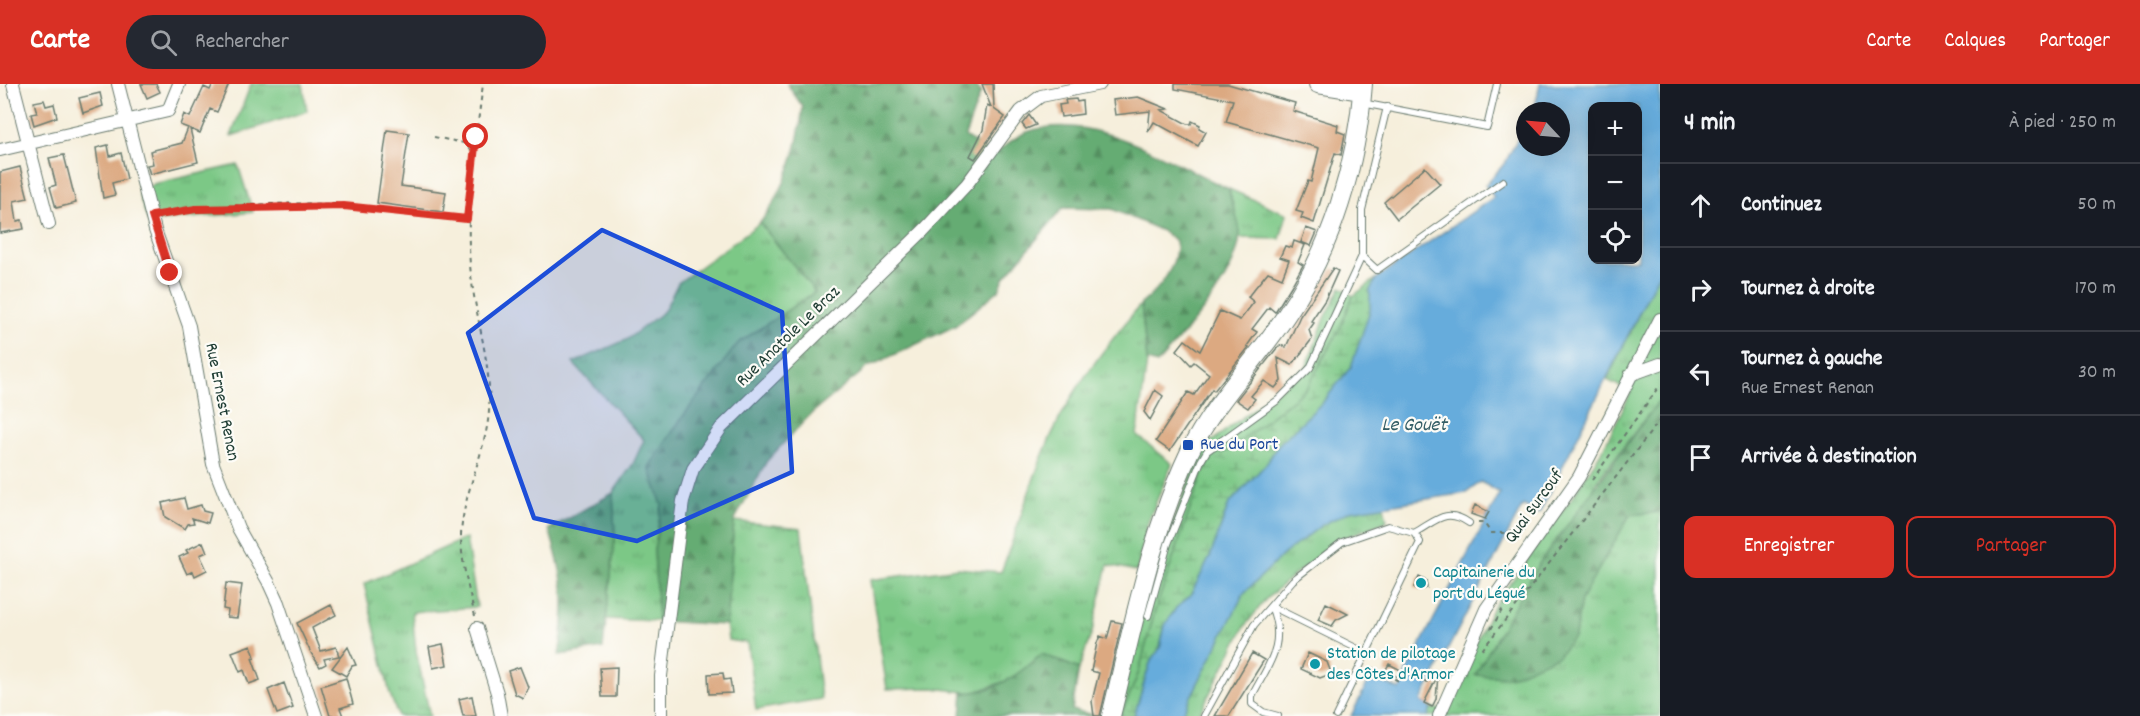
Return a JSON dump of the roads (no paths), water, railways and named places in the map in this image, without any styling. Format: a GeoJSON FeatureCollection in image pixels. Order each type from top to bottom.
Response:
{"type":"FeatureCollection","features":[{"type":"Feature","properties":{"kind":"street"},"geometry":{"type":"LineString","coordinates":[[13,84],[48,224]]}},
{"type":"Feature","properties":{"kind":"street","name":"Rue Ernest Renan"},"geometry":{"type":"LineString","coordinates":[[118,84],[152,216],[189,326],[213,464],[238,528],[278,603],[316,716]]}},
{"type":"Feature","properties":{"kind":"street"},"geometry":{"type":"LineString","coordinates":[[0,150],[168,111],[179,84]]}},
{"type":"Feature","properties":{"kind":"street","name":"Rue Anatole Le Braz"},"geometry":{"type":"LineString","coordinates":[[661,716],[661,676],[683,501],[693,469],[721,428],[924,230],[967,184],[1006,128],[1021,111],[1041,96],[1100,84]]}},
{"type":"Feature","properties":{"kind":"street"},"geometry":{"type":"LineString","coordinates":[[1111,716],[1156,536],[1171,493],[1191,449],[1208,422],[1286,316],[1312,271],[1341,195],[1359,130],[1362,93],[1318,84]]}},
{"type":"Feature","properties":{"kind":"street","name":"Quai Surcouf"},"geometry":{"type":"LineString","coordinates":[[1439,716],[1486,609],[1585,468],[1630,375],[1656,338],[1660,319]]}},
{"type":"Feature","properties":{"kind":"street"},"geometry":{"type":"LineString","coordinates":[[1630,375],[1660,364]]}},
{"type":"Feature","properties":{"kind":"street"},"geometry":{"type":"LineString","coordinates":[[477,628],[497,693],[501,716]]}},
{"type":"Feature","properties":{"kind":"lane"},"geometry":{"type":"LineString","coordinates":[[1362,93],[1387,107],[1487,127],[1497,84]]}},
{"type":"Feature","properties":{"kind":"lane"},"geometry":{"type":"LineString","coordinates":[[1148,616],[1168,544],[1201,461],[1208,451],[1278,400],[1310,368],[1362,256],[1362,210],[1387,107]]}},
{"type":"Feature","properties":{"kind":"lane"},"geometry":{"type":"LineString","coordinates":[[1362,256],[1377,270],[1503,181]]}},
{"type":"Feature","properties":{"kind":"lane"},"geometry":{"type":"LineString","coordinates":[[1414,533],[1448,514],[1459,516],[1469,523]]}},
{"type":"Feature","properties":{"kind":"lane"},"geometry":{"type":"LineString","coordinates":[[1204,716],[1254,625],[1293,580],[1342,542],[1388,526],[1414,533],[1420,542],[1336,716]]}},
{"type":"Feature","properties":{"kind":"lane"},"geometry":{"type":"LineString","coordinates":[[1271,606],[1366,653]]}},
{"type":"Feature","properties":{"kind":"lane"},"geometry":{"type":"LineString","coordinates":[[1271,606],[1279,630],[1277,644],[1251,696],[1252,704],[1263,712],[1278,716]]}},
{"type":"Feature","properties":{"kind":"water","name":"Le Gouët"},"geometry":{"type":"Polygon","coordinates":[[[1540,84],[1660,84],[1660,271],[1539,514],[1523,505],[1421,701],[1431,708],[1428,716],[1351,716],[1371,676],[1400,690],[1406,672],[1500,493],[1481,482],[1466,493],[1350,511],[1322,525],[1284,554],[1244,593],[1181,716],[1134,716],[1150,663],[1160,648],[1165,625],[1176,608],[1190,596],[1210,557],[1229,504],[1267,463],[1278,445],[1323,402],[1351,367],[1370,311],[1370,290],[1377,278],[1494,197],[1485,185],[1505,163],[1516,142],[1516,156],[1570,156],[1570,102],[1536,102],[1540,84]]]}},
{"type":"Feature","properties":{"kind":"place","name":"Rue du Port"},"geometry":{"type":"Point","coordinates":[1188,445]}},
{"type":"Feature","properties":{"kind":"place","name":"Capitainerie du port du Légué"},"geometry":{"type":"Point","coordinates":[1421,583]}},
{"type":"Feature","properties":{"kind":"place","name":"Station de pilotage des Côtes d'Armor"},"geometry":{"type":"Point","coordinates":[1315,664]}}]}
